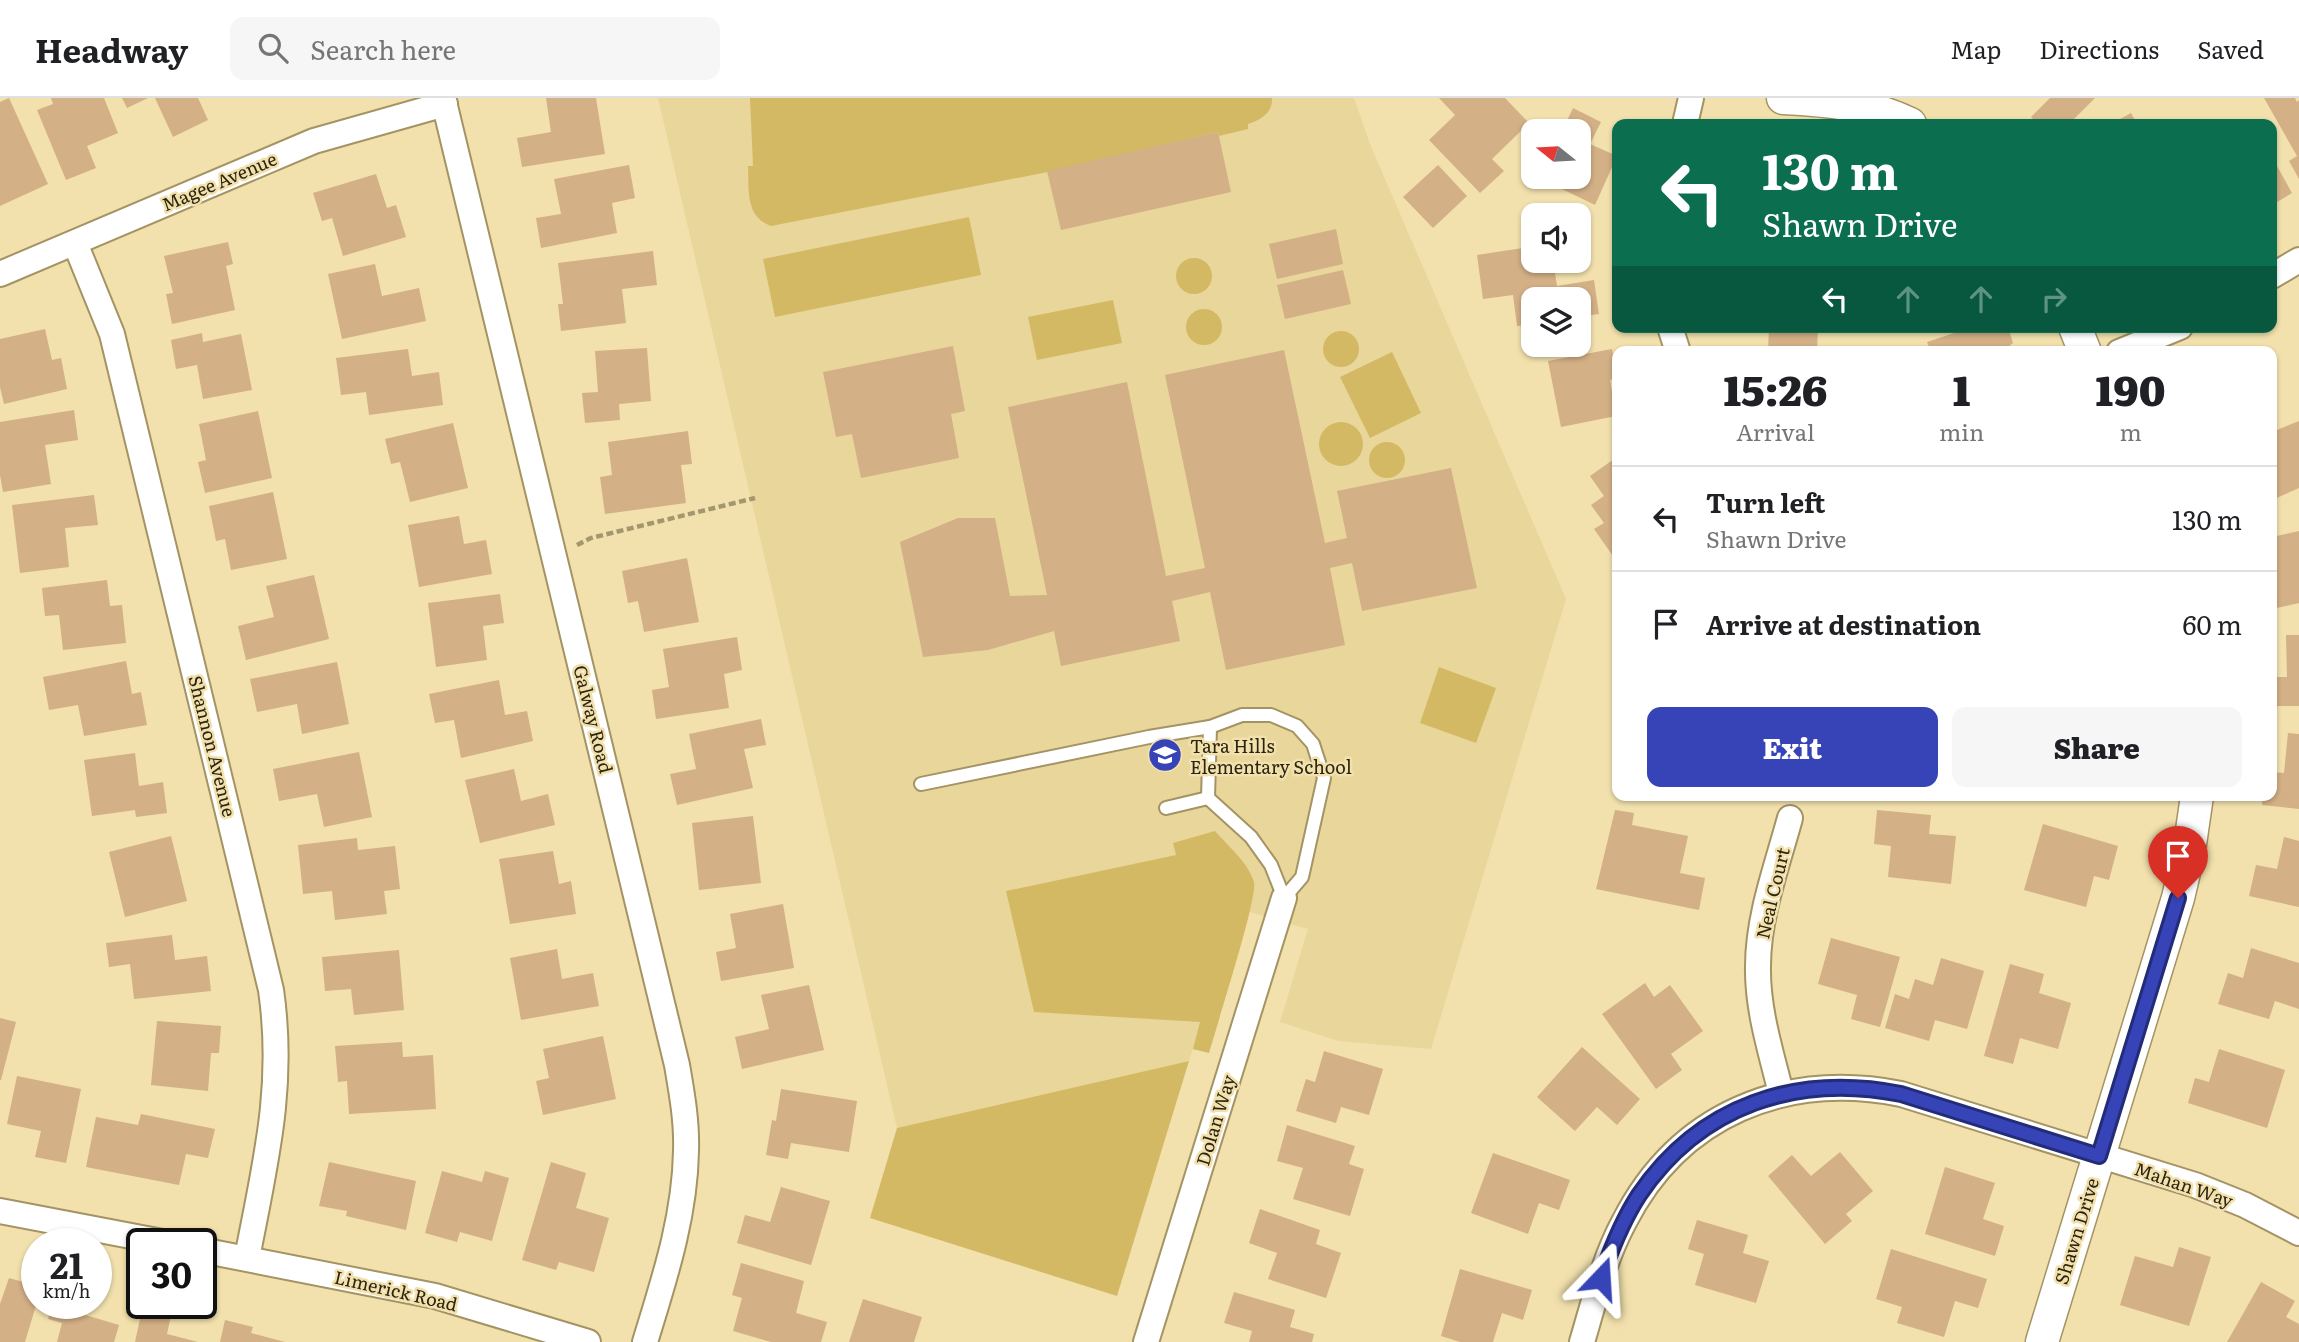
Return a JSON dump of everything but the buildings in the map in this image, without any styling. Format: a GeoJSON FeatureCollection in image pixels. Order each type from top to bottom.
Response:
{"type":"FeatureCollection","features":[{"type":"Feature","properties":{"kind":"street"},"geometry":{"type":"LineString","coordinates":[[1686,119],[1691,98]]}},
{"type":"Feature","properties":{"kind":"street"},"geometry":{"type":"LineString","coordinates":[[1783,98],[1850,103],[1900,119]]}},
{"type":"Feature","properties":{"kind":"street","name":"Magee Avenue"},"geometry":{"type":"LineString","coordinates":[[0,274],[314,141],[444,101]]}},
{"type":"Feature","properties":{"kind":"street","name":"Galway Road"},"geometry":{"type":"LineString","coordinates":[[444,101],[677,1065],[684,1106],[686,1150],[683,1196],[674,1243],[645,1342]]}},
{"type":"Feature","properties":{"kind":"street","name":"Shannon Avenue"},"geometry":{"type":"LineString","coordinates":[[75,243],[112,334],[271,990],[277,1043],[275,1098],[247,1258]]}},
{"type":"Feature","properties":{"kind":"street"},"geometry":{"type":"LineString","coordinates":[[2277,273],[2299,260]]}},
{"type":"Feature","properties":{"kind":"street"},"geometry":{"type":"LineString","coordinates":[[2134,346],[2165,333]]}},
{"type":"Feature","properties":{"kind":"street","name":"Shawn Drive"},"geometry":{"type":"LineString","coordinates":[[2042,1342],[2178,898],[2196,801]]}},
{"type":"Feature","properties":{"kind":"street","name":"Neal Court"},"geometry":{"type":"LineString","coordinates":[[1781,1093],[1762,1011],[1758,965],[1764,916],[1790,818]]}},
{"type":"Feature","properties":{"kind":"street","name":"Dolan Way"},"geometry":{"type":"LineString","coordinates":[[1146,1342],[1284,898]]}},
{"type":"Feature","properties":{"kind":"street","name":"Mahan Way"},"geometry":{"type":"LineString","coordinates":[[1581,1342],[1611,1249],[1639,1195],[1658,1170],[1681,1147],[1712,1125],[1755,1102],[1781,1093],[1815,1088],[1874,1089],[1901,1094],[2195,1185],[2245,1205],[2299,1233]]}},
{"type":"Feature","properties":{"kind":"street"},"geometry":{"type":"LineString","coordinates":[[0,1211],[126,1235]]}},
{"type":"Feature","properties":{"kind":"street","name":"Limerick Road"},"geometry":{"type":"LineString","coordinates":[[217,1253],[435,1296],[587,1342]]}},
{"type":"Feature","properties":{"kind":"lane"},"geometry":{"type":"LineString","coordinates":[[921,784],[1210,727],[1242,715],[1271,715],[1297,726],[1313,744],[1324,778],[1302,877],[1284,898],[1271,865],[1251,837],[1208,798],[1210,727]]}},
{"type":"Feature","properties":{"kind":"lane"},"geometry":{"type":"LineString","coordinates":[[1166,808],[1208,798]]}},
{"type":"Feature","properties":{"kind":"path"},"geometry":{"type":"LineString","coordinates":[[554,556],[591,538],[755,498]]}},
{"type":"Feature","properties":{"kind":"shaded area","name":"Tara Hills Elementary School"},"geometry":{"type":"Polygon","coordinates":[[[658,98],[1354,98],[1370,144],[1566,599],[1431,1049],[1338,1041],[1280,1022],[1308,929],[1250,912],[1209,1053],[1193,1049],[1189,1061],[897,1128],[658,98]]]}},
{"type":"Feature","properties":{"kind":"shaded area"},"geometry":{"type":"Polygon","coordinates":[[[750,98],[1272,98],[1272,103],[1268,112],[1248,124],[1248,129],[1219,136],[1218,132],[1048,172],[771,226],[757,216],[750,201],[748,166],[753,166],[750,98]]]}},
{"type":"Feature","properties":{"kind":"shaded area"},"geometry":{"type":"Polygon","coordinates":[[[969,217],[981,275],[775,317],[763,259],[969,217]]]}},
{"type":"Feature","properties":{"kind":"shaded area"},"geometry":{"type":"Polygon","coordinates":[[[1194,258],[1207,263],[1212,276],[1207,289],[1194,294],[1181,289],[1176,276],[1181,263],[1194,258]]]}},
{"type":"Feature","properties":{"kind":"shaded area"},"geometry":{"type":"Polygon","coordinates":[[[1113,300],[1122,343],[1037,360],[1028,317],[1113,300]]]}},
{"type":"Feature","properties":{"kind":"shaded area"},"geometry":{"type":"Polygon","coordinates":[[[1204,309],[1217,314],[1222,327],[1217,340],[1204,345],[1191,340],[1186,327],[1191,314],[1204,309]]]}},
{"type":"Feature","properties":{"kind":"shaded area"},"geometry":{"type":"Polygon","coordinates":[[[1341,331],[1354,336],[1359,349],[1354,362],[1341,367],[1328,362],[1323,349],[1328,336],[1341,331]]]}},
{"type":"Feature","properties":{"kind":"shaded area"},"geometry":{"type":"Polygon","coordinates":[[[1392,352],[1421,413],[1370,438],[1340,377],[1392,352]]]}},
{"type":"Feature","properties":{"kind":"shaded area"},"geometry":{"type":"Polygon","coordinates":[[[1341,422],[1350,423],[1357,428],[1362,435],[1362,453],[1357,460],[1350,465],[1341,466],[1332,465],[1325,460],[1320,453],[1319,444],[1320,435],[1325,428],[1332,423],[1341,422]]]}},
{"type":"Feature","properties":{"kind":"shaded area"},"geometry":{"type":"Polygon","coordinates":[[[1387,442],[1400,447],[1405,460],[1400,473],[1387,478],[1374,473],[1369,460],[1374,447],[1387,442]]]}},
{"type":"Feature","properties":{"kind":"shaded area"},"geometry":{"type":"Polygon","coordinates":[[[1439,667],[1496,688],[1476,743],[1420,723],[1439,667]]]}},
{"type":"Feature","properties":{"kind":"shaded area"},"geometry":{"type":"Polygon","coordinates":[[[1215,831],[1251,875],[1254,893],[1209,1053],[1193,1049],[1200,1022],[1034,1012],[1006,891],[1176,855],[1173,843],[1215,831]]]}},
{"type":"Feature","properties":{"kind":"shaded area"},"geometry":{"type":"Polygon","coordinates":[[[1189,1061],[1117,1296],[870,1218],[897,1128],[1189,1061]]]}},
{"type":"Feature","properties":{"kind":"place","name":"Tara Hills Elementary School"},"geometry":{"type":"Point","coordinates":[1165,755]}},
{"type":"Feature","properties":{"kind":"route"},"geometry":{"type":"LineString","coordinates":[[1601,1278],[1624,1221],[1658,1170],[1681,1147],[1704,1130],[1755,1102],[1781,1093],[1845,1087],[1901,1094],[2099,1156],[2178,898]]}}]}
